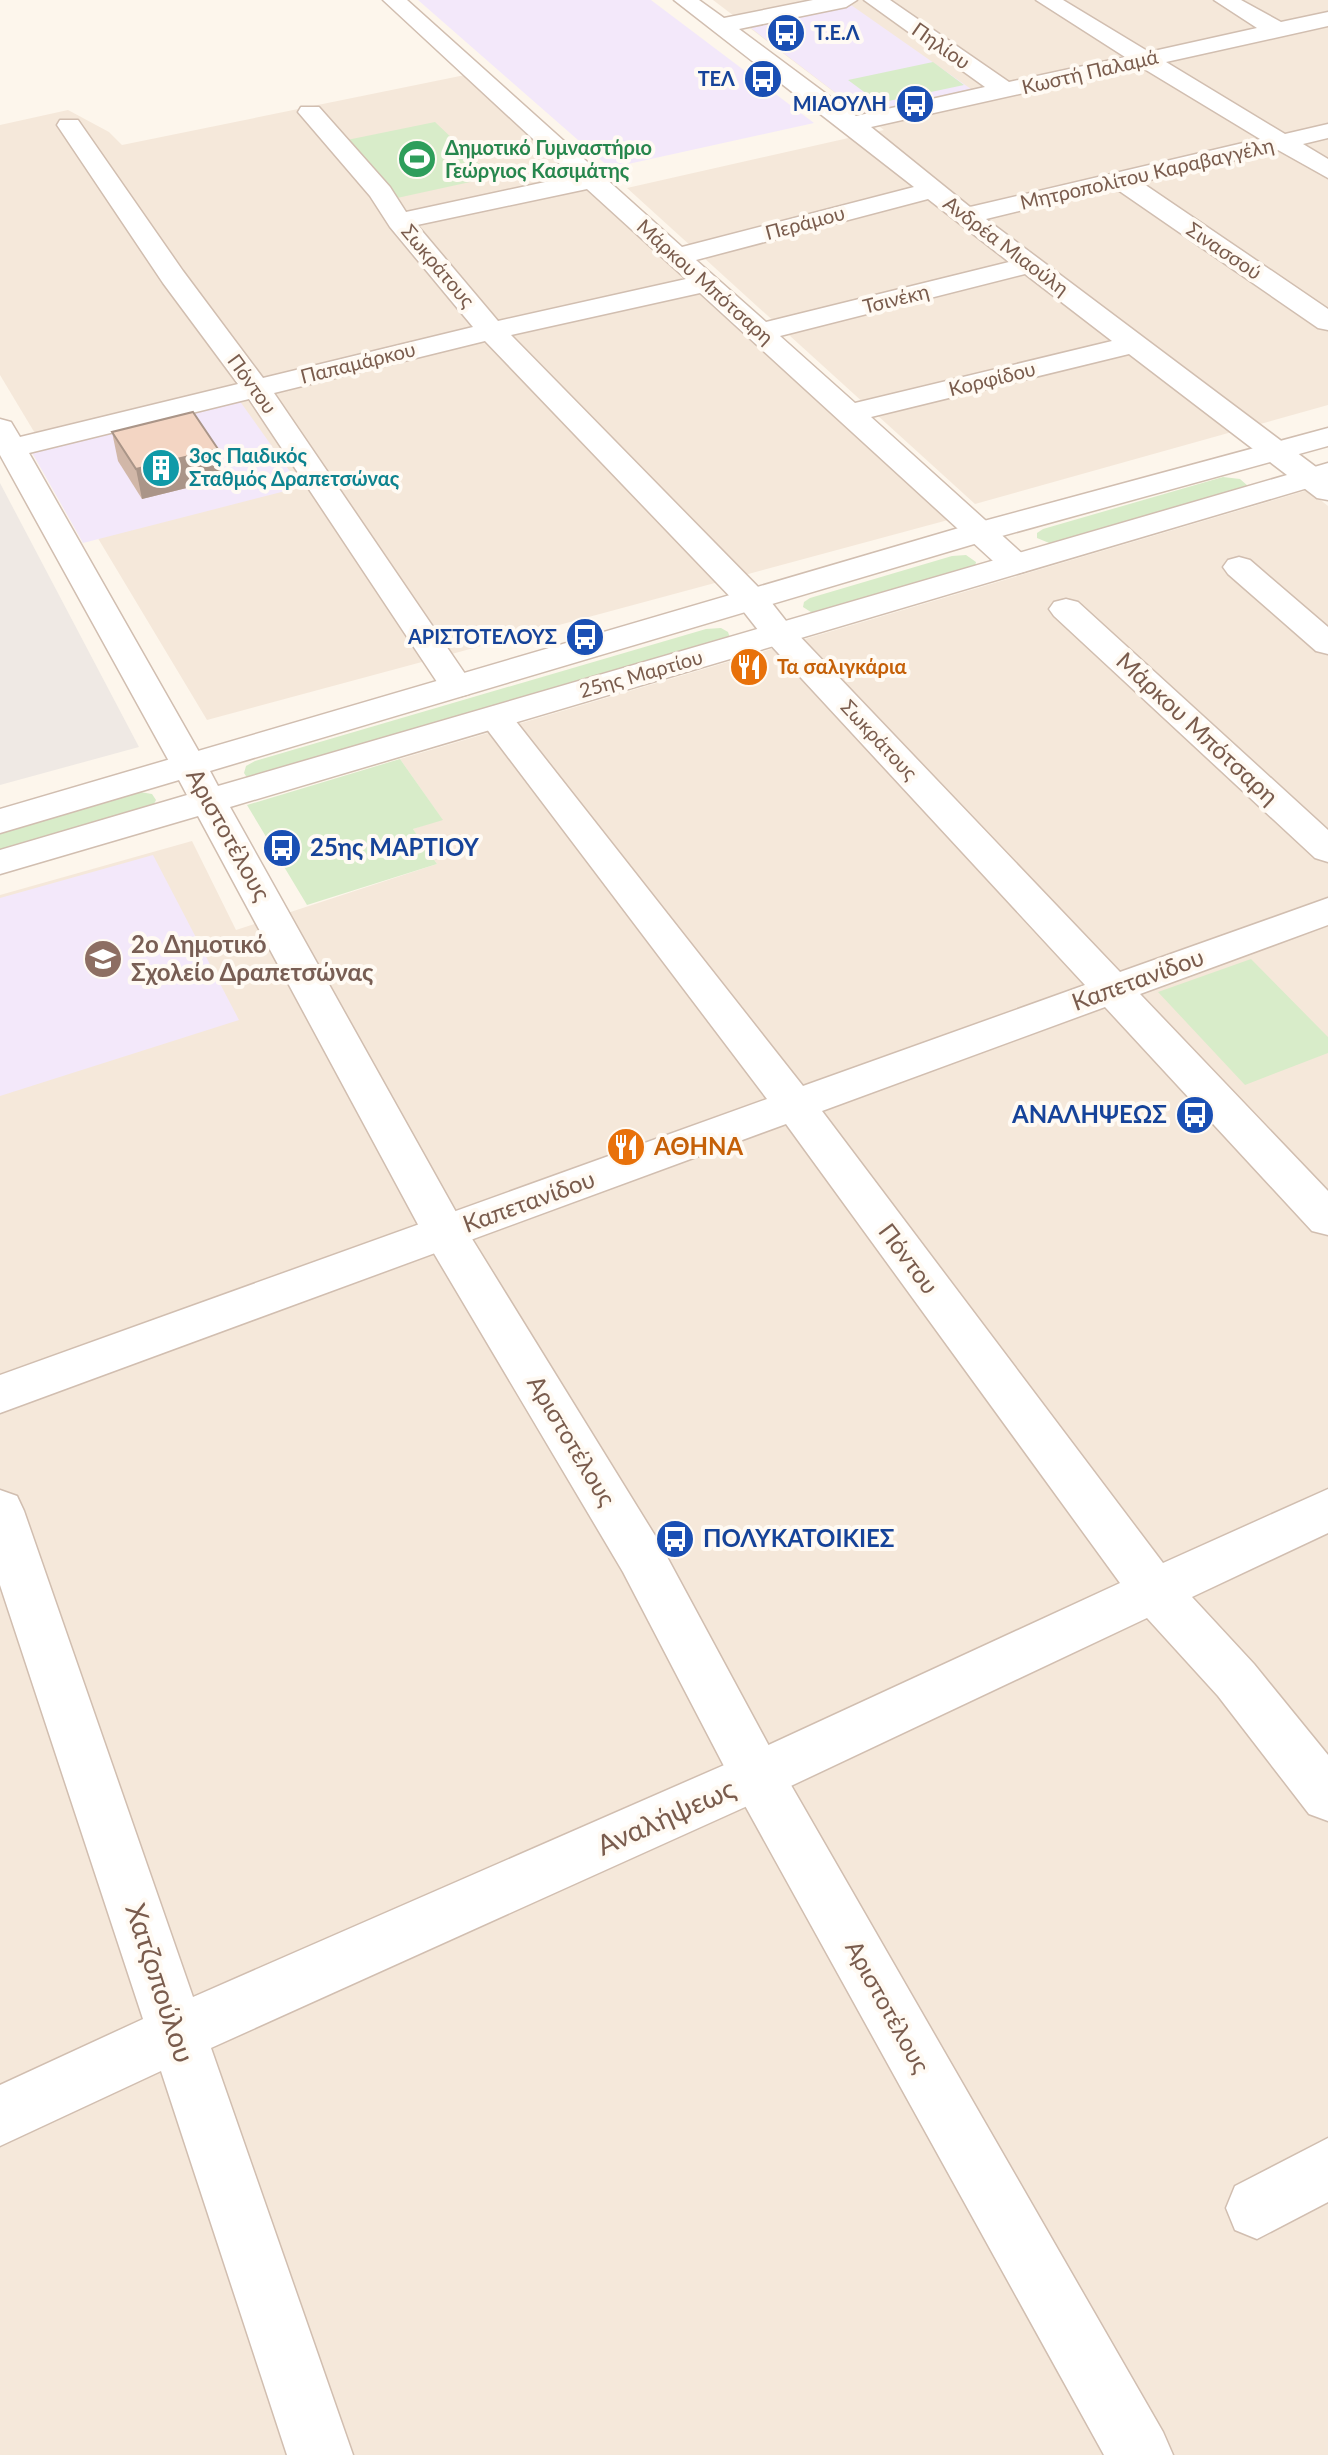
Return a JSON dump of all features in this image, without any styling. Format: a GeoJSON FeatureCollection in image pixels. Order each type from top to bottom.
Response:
{"type":"FeatureCollection","features":[{"type":"Feature","properties":{"kind":"street","name":"Μάρκου Μπότσαρη"},"geometry":{"type":"LineString","coordinates":[[394,0],[1015,564]]}},
{"type":"Feature","properties":{"kind":"street","name":"Ανδρέα Μιαούλη"},"geometry":{"type":"LineString","coordinates":[[685,0],[852,124],[965,216],[1273,450],[1322,480]]}},
{"type":"Feature","properties":{"kind":"street"},"geometry":{"type":"LineString","coordinates":[[720,26],[846,0]]}},
{"type":"Feature","properties":{"kind":"street","name":"Πηλίου"},"geometry":{"type":"LineString","coordinates":[[875,0],[1006,91]]}},
{"type":"Feature","properties":{"kind":"street"},"geometry":{"type":"LineString","coordinates":[[1047,0],[1143,61],[1328,170]]}},
{"type":"Feature","properties":{"kind":"street"},"geometry":{"type":"LineString","coordinates":[[1225,0],[1278,30]]}},
{"type":"Feature","properties":{"kind":"street","name":"Κωστή Παλαμά"},"geometry":{"type":"LineString","coordinates":[[852,124],[1328,19]]}},
{"type":"Feature","properties":{"kind":"street","name":"Σωκράτους"},"geometry":{"type":"LineString","coordinates":[[310,112],[381,192],[399,221],[491,331],[752,600],[778,633],[1328,1219]]}},
{"type":"Feature","properties":{"kind":"street","name":"Πόντου"},"geometry":{"type":"LineString","coordinates":[[69,125],[173,277],[256,388],[457,687]]}},
{"type":"Feature","properties":{"kind":"street","name":"Μητροπολίτου Καραβαγγέλη"},"geometry":{"type":"LineString","coordinates":[[965,216],[1328,131]]}},
{"type":"Feature","properties":{"kind":"street"},"geometry":{"type":"LineString","coordinates":[[399,221],[593,180]]}},
{"type":"Feature","properties":{"kind":"street","name":"Σινασσού"},"geometry":{"type":"LineString","coordinates":[[1120,180],[1328,322]]}},
{"type":"Feature","properties":{"kind":"street","name":"Περάμου"},"geometry":{"type":"LineString","coordinates":[[677,257],[932,190]]}},
{"type":"Feature","properties":{"kind":"street","name":"Τσινέκη"},"geometry":{"type":"LineString","coordinates":[[761,332],[1030,265]]}},
{"type":"Feature","properties":{"kind":"street","name":"Παπαμάρκου"},"geometry":{"type":"LineString","coordinates":[[5,438],[256,388],[707,283]]}},
{"type":"Feature","properties":{"kind":"street","name":"Κορφίδου"},"geometry":{"type":"LineString","coordinates":[[850,413],[1134,344]]}},
{"type":"Feature","properties":{"kind":"street","name":"25ης Μαρτίου"},"geometry":{"type":"LineString","coordinates":[[0,862],[199,783],[457,687],[980,532],[1328,437]]}},
{"type":"Feature","properties":{"kind":"street","name":"Αριστοτέλους"},"geometry":{"type":"LineString","coordinates":[[5,438],[199,783],[445,1233],[641,1557],[757,1776],[1140,2455]]}},
{"type":"Feature","properties":{"kind":"street","name":"25ης Μαρτίου"},"geometry":{"type":"LineString","coordinates":[[0,821],[199,783],[495,717],[1015,564],[1322,480]]}},
{"type":"Feature","properties":{"kind":"street"},"geometry":{"type":"LineString","coordinates":[[1239,567],[1328,644]]}},
{"type":"Feature","properties":{"kind":"street","name":"Μάρκου Μπότσαρη"},"geometry":{"type":"LineString","coordinates":[[1066,609],[1328,850]]}},
{"type":"Feature","properties":{"kind":"street","name":"Πόντου"},"geometry":{"type":"LineString","coordinates":[[495,717],[795,1105],[1153,1589],[1236,1680],[1328,1796]]}},
{"type":"Feature","properties":{"kind":"street","name":"Καπετανίδου"},"geometry":{"type":"LineString","coordinates":[[0,1394],[1328,911]]}},
{"type":"Feature","properties":{"kind":"street","name":"Αναλήψεως"},"geometry":{"type":"LineString","coordinates":[[0,2116],[176,2034],[757,1776],[1328,1510]]}},
{"type":"Feature","properties":{"kind":"street","name":"Χατζοπούλου"},"geometry":{"type":"LineString","coordinates":[[0,1511],[320,2455]]}},
{"type":"Feature","properties":{"kind":"street"},"geometry":{"type":"LineString","coordinates":[[1257,2208],[1328,2168]]}},
{"type":"Feature","properties":{"kind":"shaded area"},"geometry":{"type":"Polygon","coordinates":[[[418,0],[651,0],[814,123],[610,168],[418,0]]]}},
{"type":"Feature","properties":{"kind":"shaded area"},"geometry":{"type":"Polygon","coordinates":[[[713,0],[1328,0],[1328,405],[975,504],[627,188],[884,130],[713,0]]]}},
{"type":"Feature","properties":{"kind":"shaded area"},"geometry":{"type":"Polygon","coordinates":[[[851,5],[971,89],[862,113],[747,25],[851,5]]]}},
{"type":"Feature","properties":{"kind":"shaded area"},"geometry":{"type":"Polygon","coordinates":[[[465,75],[948,520],[207,720],[0,375],[0,125],[68,110],[109,132],[122,145],[465,75]]]}},
{"type":"Feature","properties":{"kind":"shaded area"},"geometry":{"type":"Polygon","coordinates":[[[239,400],[301,487],[83,543],[30,449],[239,400]]]}},
{"type":"Feature","properties":{"kind":"shaded area"},"geometry":{"type":"Polygon","coordinates":[[[0,483],[139,747],[0,785],[0,483]]]}},
{"type":"Feature","properties":{"kind":"shaded area"},"geometry":{"type":"Polygon","coordinates":[[[1308,490],[1328,506],[1328,2455],[0,2455],[0,895],[192,841],[236,930],[437,864],[413,829],[442,819],[400,759],[1308,490]]]}},
{"type":"Feature","properties":{"kind":"shaded area","name":"2ο Δημοτικό Σχολείο Δραπετσώνας"},"geometry":{"type":"Polygon","coordinates":[[[153,855],[239,1020],[0,1096],[0,898],[153,855]]]}},
{"type":"Feature","properties":{"kind":"green space"},"geometry":{"type":"Polygon","coordinates":[[[933,62],[964,85],[879,103],[848,80],[933,62]]]}},
{"type":"Feature","properties":{"kind":"green space","name":"Δημοτικό Γυμναστήριο Γεώργιος Κασιμάτης"},"geometry":{"type":"Polygon","coordinates":[[[435,122],[493,177],[397,198],[342,141],[435,122]]]}},
{"type":"Feature","properties":{"kind":"green space"},"geometry":{"type":"Polygon","coordinates":[[[1223,477],[1240,479],[1248,486],[1244,490],[1054,545],[1037,538],[1037,533],[1043,529],[1223,477]]]}},
{"type":"Feature","properties":{"kind":"green space"},"geometry":{"type":"Polygon","coordinates":[[[966,555],[976,562],[975,567],[814,614],[803,607],[810,598],[952,556],[966,555]]]}},
{"type":"Feature","properties":{"kind":"green space"},"geometry":{"type":"Polygon","coordinates":[[[721,628],[728,632],[730,638],[248,779],[244,773],[246,766],[255,761],[706,629],[721,628]]]}},
{"type":"Feature","properties":{"kind":"green space"},"geometry":{"type":"Polygon","coordinates":[[[400,759],[443,820],[413,829],[437,864],[307,905],[247,805],[400,759]]]}},
{"type":"Feature","properties":{"kind":"green space"},"geometry":{"type":"Polygon","coordinates":[[[134,791],[152,794],[156,800],[152,808],[0,854],[0,831],[134,791]]]}},
{"type":"Feature","properties":{"kind":"green space"},"geometry":{"type":"Polygon","coordinates":[[[1251,959],[1328,1037],[1328,1053],[1245,1085],[1158,992],[1251,959]]]}},
{"type":"Feature","properties":{"kind":"building"},"geometry":{"type":"Polygon","coordinates":[[[193,412],[218,449],[136,469],[112,432],[193,412]]]}},
{"type":"Feature","properties":{"kind":"place","name":"Τ.Ε.Λ"},"geometry":{"type":"Point","coordinates":[786,33]}},
{"type":"Feature","properties":{"kind":"place","name":"ΤΕΛ"},"geometry":{"type":"Point","coordinates":[763,79]}},
{"type":"Feature","properties":{"kind":"place","name":"ΜΙΑΟΥΛΗ"},"geometry":{"type":"Point","coordinates":[915,104]}},
{"type":"Feature","properties":{"kind":"place","name":"Δημοτικό Γυμναστήριο Γεώργιος Κασιμάτης"},"geometry":{"type":"Point","coordinates":[417,159]}},
{"type":"Feature","properties":{"kind":"place","name":"3ος Παιδικός Σταθμός Δραπετσώνας"},"geometry":{"type":"Point","coordinates":[161,468]}},
{"type":"Feature","properties":{"kind":"place","name":"ΑΡΙΣΤΟΤΕΛΟΥΣ"},"geometry":{"type":"Point","coordinates":[585,637]}},
{"type":"Feature","properties":{"kind":"place","name":"Τα σαλιγκάρια"},"geometry":{"type":"Point","coordinates":[749,667]}},
{"type":"Feature","properties":{"kind":"place","name":"25ης ΜΑΡΤΙΟΥ"},"geometry":{"type":"Point","coordinates":[282,848]}},
{"type":"Feature","properties":{"kind":"place","name":"2ο Δημοτικό Σχολείο Δραπετσώνας"},"geometry":{"type":"Point","coordinates":[103,959]}},
{"type":"Feature","properties":{"kind":"place","name":"ΑΝΑΛΗΨΕΩΣ"},"geometry":{"type":"Point","coordinates":[1195,1115]}},
{"type":"Feature","properties":{"kind":"place","name":"ΑΘΗΝΑ"},"geometry":{"type":"Point","coordinates":[626,1147]}},
{"type":"Feature","properties":{"kind":"place","name":"ΠΟΛΥΚΑΤΟΙΚΙΕΣ"},"geometry":{"type":"Point","coordinates":[675,1539]}}]}
